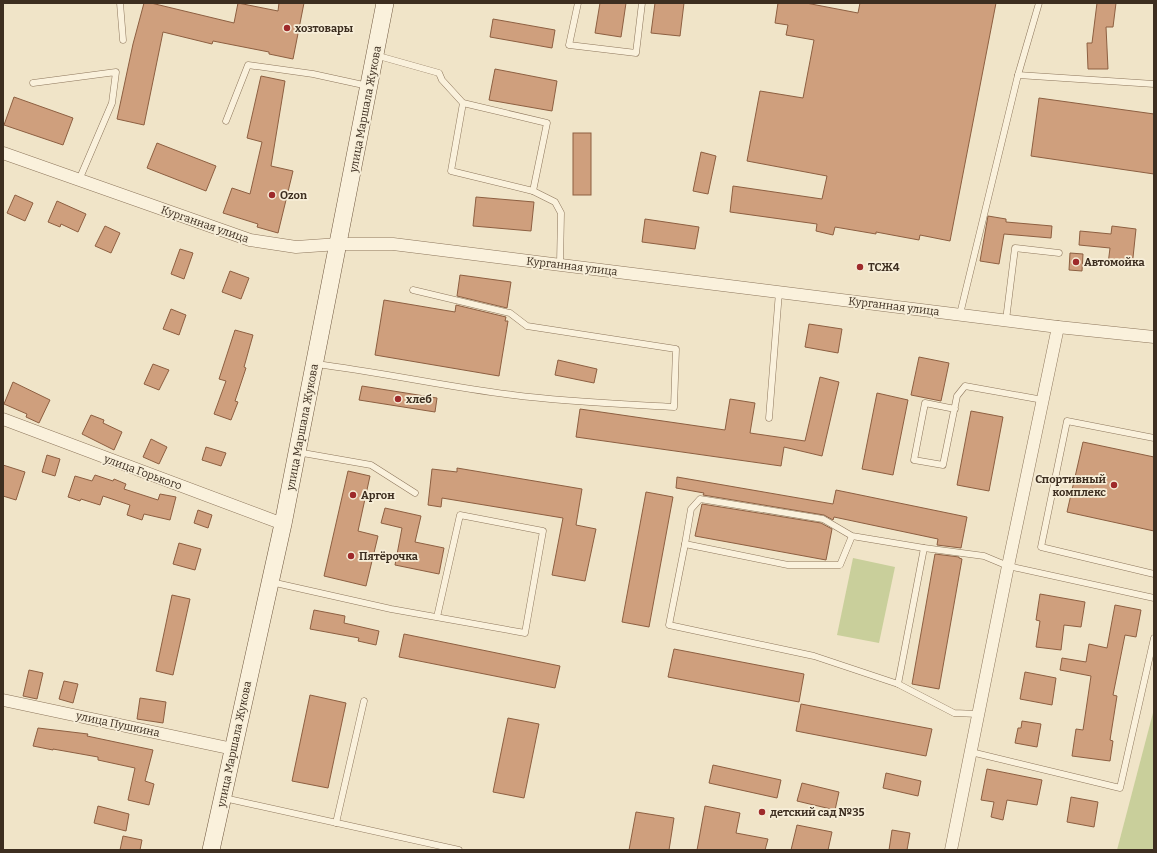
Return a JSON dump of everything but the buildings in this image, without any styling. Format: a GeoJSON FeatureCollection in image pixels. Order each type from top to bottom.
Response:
{"type":"FeatureCollection","features":[{"type":"Feature","properties":{"kind":"main road","name":"улица Маршала Жукова"},"geometry":{"type":"LineString","coordinates":[[211,850],[298,452],[385,3]]}},
{"type":"Feature","properties":{"kind":"street","name":"Курганная улица"},"geometry":{"type":"LineString","coordinates":[[3,153],[250,240],[296,247],[339,244],[393,244],[1058,327],[1154,337]]}},
{"type":"Feature","properties":{"kind":"street"},"geometry":{"type":"LineString","coordinates":[[951,850],[1058,327]]}},
{"type":"Feature","properties":{"kind":"street","name":"улица Горького"},"geometry":{"type":"LineString","coordinates":[[3,419],[283,524]]}},
{"type":"Feature","properties":{"kind":"street","name":"улица Пушкина"},"geometry":{"type":"LineString","coordinates":[[3,700],[233,748]]}},
{"type":"Feature","properties":{"kind":"lane"},"geometry":{"type":"LineString","coordinates":[[120,3],[123,40]]}},
{"type":"Feature","properties":{"kind":"lane"},"geometry":{"type":"LineString","coordinates":[[578,3],[569,45],[636,53],[642,3]]}},
{"type":"Feature","properties":{"kind":"lane"},"geometry":{"type":"LineString","coordinates":[[960,314],[1018,75],[1039,3]]}},
{"type":"Feature","properties":{"kind":"lane"},"geometry":{"type":"LineString","coordinates":[[375,54],[439,73],[442,80],[463,103],[547,123],[533,191]]}},
{"type":"Feature","properties":{"kind":"lane"},"geometry":{"type":"LineString","coordinates":[[226,121],[248,65],[313,74],[369,86]]}},
{"type":"Feature","properties":{"kind":"lane"},"geometry":{"type":"LineString","coordinates":[[34,83],[116,72],[112,103],[79,180]]}},
{"type":"Feature","properties":{"kind":"lane"},"geometry":{"type":"LineString","coordinates":[[1018,75],[1154,84]]}},
{"type":"Feature","properties":{"kind":"lane"},"geometry":{"type":"LineString","coordinates":[[463,103],[451,171],[533,191],[555,202],[561,212],[560,264]]}},
{"type":"Feature","properties":{"kind":"lane"},"geometry":{"type":"LineString","coordinates":[[1006,320],[1016,248],[1059,253]]}},
{"type":"Feature","properties":{"kind":"lane"},"geometry":{"type":"LineString","coordinates":[[315,364],[357,369],[513,395],[577,401],[674,407],[676,349],[527,326],[510,313],[413,290]]}},
{"type":"Feature","properties":{"kind":"lane"},"geometry":{"type":"LineString","coordinates":[[769,418],[779,292]]}},
{"type":"Feature","properties":{"kind":"lane"},"geometry":{"type":"LineString","coordinates":[[954,409],[925,403],[914,460],[943,466],[957,396],[965,386],[1043,400]]}},
{"type":"Feature","properties":{"kind":"lane"},"geometry":{"type":"LineString","coordinates":[[1154,438],[1067,421],[1041,547],[1154,574]]}},
{"type":"Feature","properties":{"kind":"lane"},"geometry":{"type":"LineString","coordinates":[[298,452],[371,465],[415,493]]}},
{"type":"Feature","properties":{"kind":"lane"},"geometry":{"type":"LineString","coordinates":[[978,714],[954,714],[898,684],[814,656],[669,625],[691,509],[700,499],[823,518],[852,536],[984,556],[1008,566],[1154,598]]}},
{"type":"Feature","properties":{"kind":"lane"},"geometry":{"type":"LineString","coordinates":[[270,581],[391,610],[525,633],[543,531],[460,515],[437,617]]}},
{"type":"Feature","properties":{"kind":"lane"},"geometry":{"type":"LineString","coordinates":[[685,544],[788,565],[840,565],[852,536]]}},
{"type":"Feature","properties":{"kind":"lane"},"geometry":{"type":"LineString","coordinates":[[898,684],[924,548]]}},
{"type":"Feature","properties":{"kind":"lane"},"geometry":{"type":"LineString","coordinates":[[971,752],[1120,788],[1154,638]]}},
{"type":"Feature","properties":{"kind":"lane"},"geometry":{"type":"LineString","coordinates":[[336,823],[364,701]]}},
{"type":"Feature","properties":{"kind":"lane"},"geometry":{"type":"LineString","coordinates":[[222,798],[459,850]]}},
{"type":"Feature","properties":{"kind":"green space"},"geometry":{"type":"Polygon","coordinates":[[[853,558],[895,567],[879,643],[837,635],[853,558]]]}},
{"type":"Feature","properties":{"kind":"green space"},"geometry":{"type":"Polygon","coordinates":[[[1154,709],[1154,850],[1117,850],[1154,709]]]}},
{"type":"Feature","properties":{"kind":"place","name":"хозтовары"},"geometry":{"type":"Point","coordinates":[287,28]}},
{"type":"Feature","properties":{"kind":"place","name":"Ozon"},"geometry":{"type":"Point","coordinates":[272,195]}},
{"type":"Feature","properties":{"kind":"place","name":"Автомойка"},"geometry":{"type":"Point","coordinates":[1076,262]}},
{"type":"Feature","properties":{"kind":"place","name":"ТСЖ4"},"geometry":{"type":"Point","coordinates":[860,267]}},
{"type":"Feature","properties":{"kind":"place","name":"хлеб"},"geometry":{"type":"Point","coordinates":[398,399]}},
{"type":"Feature","properties":{"kind":"place","name":"Спортивный комплекс"},"geometry":{"type":"Point","coordinates":[1114,485]}},
{"type":"Feature","properties":{"kind":"place","name":"Аргон"},"geometry":{"type":"Point","coordinates":[353,495]}},
{"type":"Feature","properties":{"kind":"place","name":"Пятёрочка"},"geometry":{"type":"Point","coordinates":[351,556]}},
{"type":"Feature","properties":{"kind":"place","name":"детский сад №35"},"geometry":{"type":"Point","coordinates":[762,812]}}]}
